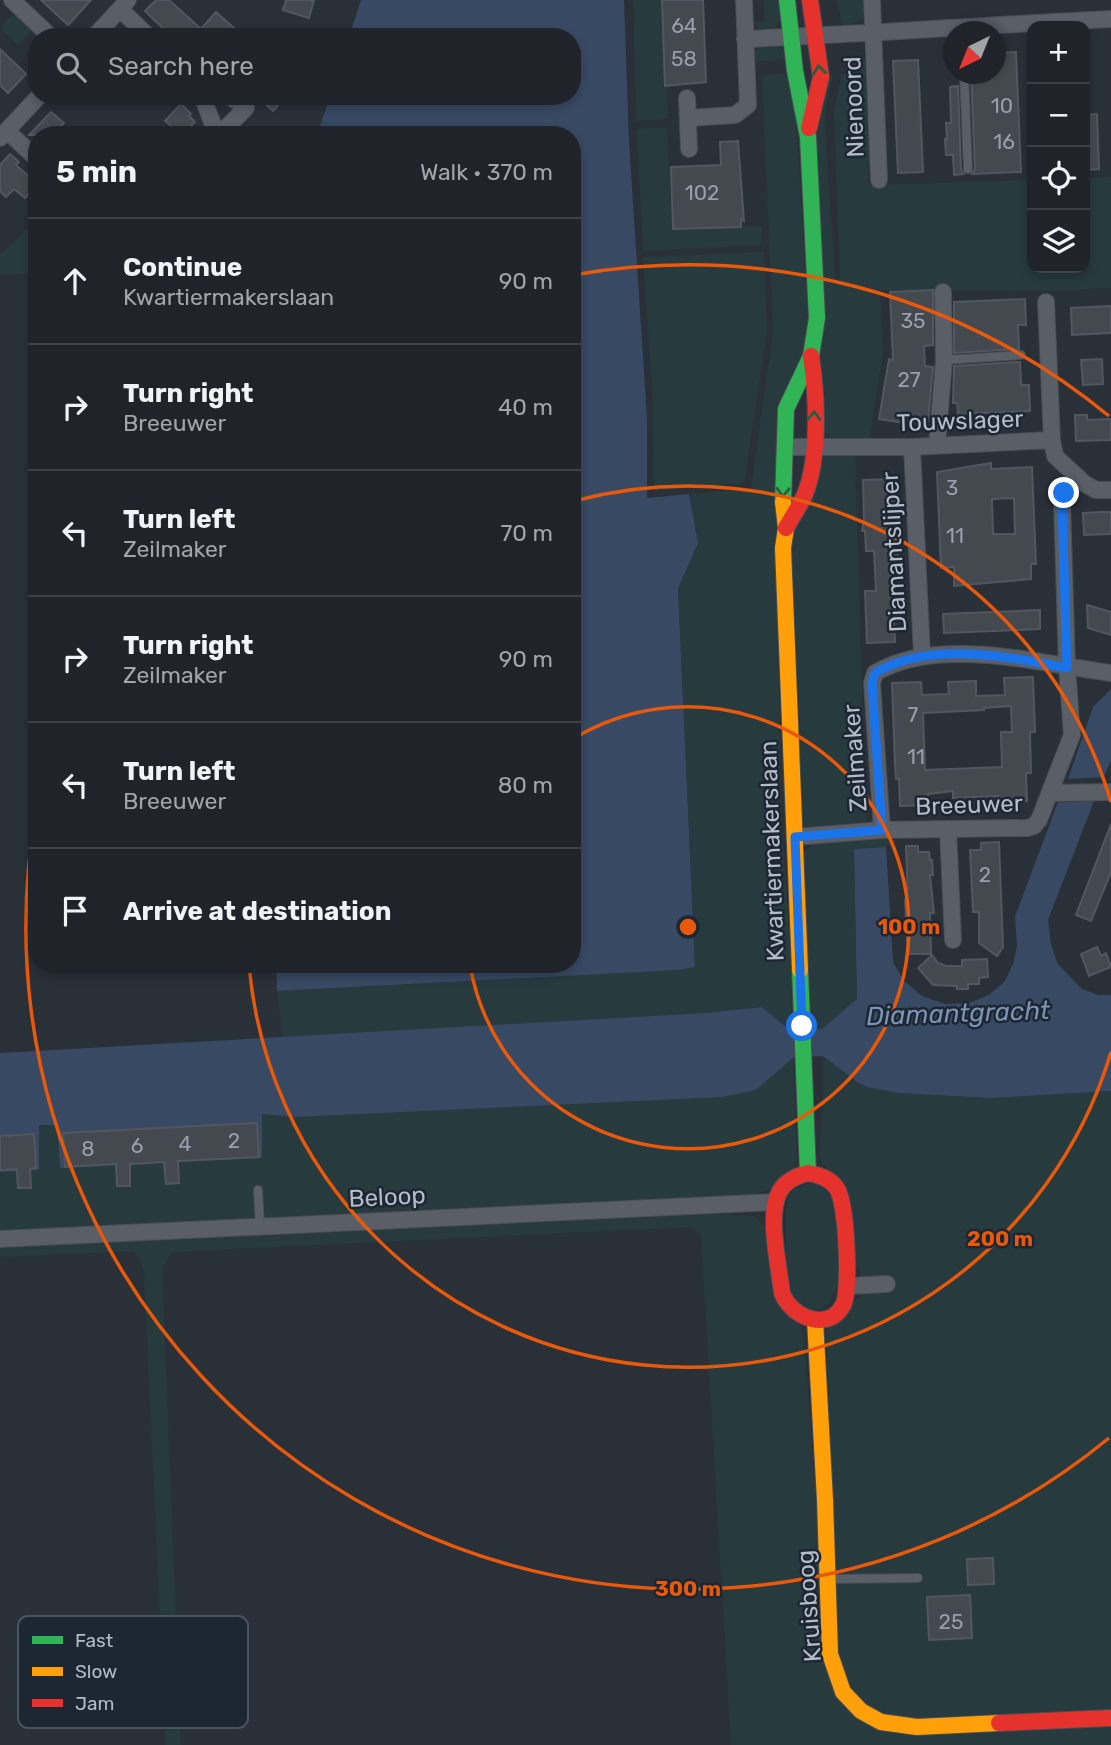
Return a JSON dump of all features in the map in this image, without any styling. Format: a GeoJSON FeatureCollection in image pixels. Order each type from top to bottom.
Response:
{"type":"FeatureCollection","features":[{"type":"Feature","properties":{"kind":"main road","name":"Kwartiermakerslaan"},"geometry":{"type":"LineString","coordinates":[[787,0],[790,37],[808,137],[817,318],[811,356],[786,410],[783,506],[786,528],[783,548],[808,1173]]}},
{"type":"Feature","properties":{"kind":"main road","name":"Kwartiermakerslaan"},"geometry":{"type":"LineString","coordinates":[[808,137],[821,77],[810,0]]}},
{"type":"Feature","properties":{"kind":"main road","name":"Kwartiermakerslaan"},"geometry":{"type":"LineString","coordinates":[[786,528],[806,493],[811,473],[815,376],[811,356]]}},
{"type":"Feature","properties":{"kind":"main road"},"geometry":{"type":"LineString","coordinates":[[808,1173],[828,1179],[841,1192],[844,1201],[848,1286],[846,1298],[838,1310],[825,1319],[815,1320],[797,1315],[785,1303],[782,1293],[776,1202],[785,1185],[808,1173]]}},
{"type":"Feature","properties":{"kind":"main road","name":"Kruisboog"},"geometry":{"type":"LineString","coordinates":[[815,1320],[830,1654],[843,1692],[861,1711],[881,1722],[918,1727],[1111,1718]]}},
{"type":"Feature","properties":{"kind":"street"},"geometry":{"type":"LineString","coordinates":[[12,0],[42,28]]}},
{"type":"Feature","properties":{"kind":"street"},"geometry":{"type":"LineString","coordinates":[[688,118],[734,115],[748,105],[744,0]]}},
{"type":"Feature","properties":{"kind":"street","name":"Nienoord"},"geometry":{"type":"LineString","coordinates":[[872,0],[879,180]]}},
{"type":"Feature","properties":{"kind":"street"},"geometry":{"type":"LineString","coordinates":[[102,28],[124,4],[142,28]]}},
{"type":"Feature","properties":{"kind":"street"},"geometry":{"type":"LineString","coordinates":[[1006,26],[1111,19]]}},
{"type":"Feature","properties":{"kind":"street"},"geometry":{"type":"LineString","coordinates":[[745,39],[943,30]]}},
{"type":"Feature","properties":{"kind":"street"},"geometry":{"type":"LineString","coordinates":[[687,98],[689,149]]}},
{"type":"Feature","properties":{"kind":"street"},"geometry":{"type":"LineString","coordinates":[[28,152],[3,134],[30,105]]}},
{"type":"Feature","properties":{"kind":"street"},"geometry":{"type":"LineString","coordinates":[[205,105],[214,126]]}},
{"type":"Feature","properties":{"kind":"street"},"geometry":{"type":"LineString","coordinates":[[228,126],[246,108],[242,105]]}},
{"type":"Feature","properties":{"kind":"street"},"geometry":{"type":"LineString","coordinates":[[937,445],[944,360],[943,292]]}},
{"type":"Feature","properties":{"kind":"street"},"geometry":{"type":"LineString","coordinates":[[1046,302],[1052,440]]}},
{"type":"Feature","properties":{"kind":"street","name":"Touwslager"},"geometry":{"type":"LineString","coordinates":[[785,447],[912,447],[1052,440],[1055,456],[1078,477],[1096,490],[1111,490]]}},
{"type":"Feature","properties":{"kind":"street","name":"Diamantslijper"},"geometry":{"type":"LineString","coordinates":[[912,447],[922,656]]}},
{"type":"Feature","properties":{"kind":"street","name":"Breeuwer"},"geometry":{"type":"LineString","coordinates":[[795,837],[882,830],[1034,826],[1039,820],[1072,735],[1067,668],[1062,502],[1064,493],[1078,477]]}},
{"type":"Feature","properties":{"kind":"street","name":"Zeilmaker"},"geometry":{"type":"LineString","coordinates":[[882,830],[872,683],[875,673],[885,667],[922,656],[996,655],[1111,673]]}},
{"type":"Feature","properties":{"kind":"street"},"geometry":{"type":"LineString","coordinates":[[1050,793],[1111,792]]}},
{"type":"Feature","properties":{"kind":"street"},"geometry":{"type":"LineString","coordinates":[[948,830],[953,940]]}},
{"type":"Feature","properties":{"kind":"street","name":"Beloop"},"geometry":{"type":"LineString","coordinates":[[0,1240],[776,1202]]}},
{"type":"Feature","properties":{"kind":"street"},"geometry":{"type":"LineString","coordinates":[[848,1286],[887,1284]]}},
{"type":"Feature","properties":{"kind":"lane"},"geometry":{"type":"LineString","coordinates":[[964,84],[968,169]]}},
{"type":"Feature","properties":{"kind":"lane"},"geometry":{"type":"LineString","coordinates":[[944,360],[1021,355]]}},
{"type":"Feature","properties":{"kind":"lane"},"geometry":{"type":"LineString","coordinates":[[258,1190],[260,1226]]}},
{"type":"Feature","properties":{"kind":"lane"},"geometry":{"type":"LineString","coordinates":[[828,1579],[918,1578]]}},
{"type":"Feature","properties":{"kind":"green space"},"geometry":{"type":"Polygon","coordinates":[[[633,0],[663,0],[668,119],[636,121],[633,0]]]}},
{"type":"Feature","properties":{"kind":"green space"},"geometry":{"type":"Polygon","coordinates":[[[764,0],[779,0],[780,20],[775,28],[766,32],[752,21],[765,22],[764,0]]]}},
{"type":"Feature","properties":{"kind":"green space"},"geometry":{"type":"Polygon","coordinates":[[[837,0],[865,0],[861,19],[842,25],[837,0]]]}},
{"type":"Feature","properties":{"kind":"green space"},"geometry":{"type":"Polygon","coordinates":[[[15,11],[33,28],[28,28],[28,34],[18,45],[0,28],[15,11]]]}},
{"type":"Feature","properties":{"kind":"green space"},"geometry":{"type":"Polygon","coordinates":[[[767,45],[780,48],[789,59],[754,62],[754,53],[759,47],[767,45]]]}},
{"type":"Feature","properties":{"kind":"green space"},"geometry":{"type":"Polygon","coordinates":[[[846,58],[866,58],[872,163],[867,162],[869,185],[1027,180],[1027,273],[1090,273],[1090,178],[1111,177],[1111,288],[1051,291],[880,290],[883,352],[869,440],[840,441],[830,436],[818,424],[816,133],[825,75],[833,75],[825,125],[835,278],[840,278],[834,113],[841,75],[846,73],[846,58]]]}},
{"type":"Feature","properties":{"kind":"green space"},"geometry":{"type":"Polygon","coordinates":[[[784,73],[786,79],[793,78],[808,315],[804,358],[782,405],[777,613],[782,826],[791,962],[791,1031],[762,1007],[705,1013],[282,1038],[277,991],[695,967],[678,589],[698,543],[689,494],[751,489],[773,330],[762,76],[784,73]]]}},
{"type":"Feature","properties":{"kind":"green space"},"geometry":{"type":"Polygon","coordinates":[[[667,127],[672,229],[762,226],[761,245],[643,251],[637,129],[667,127]]]}},
{"type":"Feature","properties":{"kind":"green space"},"geometry":{"type":"Polygon","coordinates":[[[28,228],[28,273],[0,275],[0,255],[28,228]]]}},
{"type":"Feature","properties":{"kind":"green space"},"geometry":{"type":"Polygon","coordinates":[[[764,252],[767,331],[744,483],[654,491],[653,403],[643,257],[764,252]]]}},
{"type":"Feature","properties":{"kind":"green space"},"geometry":{"type":"Polygon","coordinates":[[[827,454],[855,455],[866,821],[804,829],[792,548],[807,486],[812,474],[827,454]]]}},
{"type":"Feature","properties":{"kind":"green space"},"geometry":{"type":"Polygon","coordinates":[[[879,837],[897,841],[886,847],[854,849],[857,1000],[822,1029],[811,1029],[803,854],[809,848],[827,841],[879,837]]]}},
{"type":"Feature","properties":{"kind":"green space"},"geometry":{"type":"Polygon","coordinates":[[[823,1056],[867,1087],[898,1093],[990,1098],[1111,1091],[1111,1712],[916,1722],[864,1707],[837,1660],[826,1333],[840,1312],[861,1297],[860,1270],[856,1265],[827,1170],[819,1157],[823,1056]]]}},
{"type":"Feature","properties":{"kind":"green space"},"geometry":{"type":"Polygon","coordinates":[[[793,1057],[797,1158],[783,1181],[758,1193],[702,1199],[0,1233],[0,1172],[39,1170],[38,1125],[57,1125],[60,1168],[261,1158],[262,1114],[295,1117],[756,1090],[793,1057]]]}},
{"type":"Feature","properties":{"kind":"green space"},"geometry":{"type":"Polygon","coordinates":[[[809,1183],[828,1192],[832,1199],[841,1279],[829,1304],[811,1310],[799,1304],[786,1281],[786,1210],[789,1197],[793,1190],[809,1183]]]}},
{"type":"Feature","properties":{"kind":"green space"},"geometry":{"type":"Polygon","coordinates":[[[691,1213],[754,1216],[768,1229],[804,1338],[827,1655],[860,1715],[1111,1723],[1111,1745],[731,1745],[701,1234],[690,1227],[172,1252],[162,1269],[176,1616],[160,1616],[144,1273],[140,1258],[132,1251],[0,1257],[0,1245],[691,1213]]]}},
{"type":"Feature","properties":{"kind":"green space"},"geometry":{"type":"Polygon","coordinates":[[[165,1728],[180,1728],[181,1745],[166,1745],[165,1728]]]}},
{"type":"Feature","properties":{"kind":"water"},"geometry":{"type":"Polygon","coordinates":[[[361,0],[624,0],[629,142],[647,418],[647,498],[689,494],[698,543],[678,589],[695,967],[277,991],[276,973],[581,973],[581,126],[320,126],[327,105],[581,105],[581,28],[352,28],[361,0]]]}},
{"type":"Feature","properties":{"kind":"water"},"geometry":{"type":"Polygon","coordinates":[[[1111,689],[1111,760],[1104,777],[1068,779],[1093,707],[1111,689]]]}},
{"type":"Feature","properties":{"kind":"water","name":"Diamantgracht"},"geometry":{"type":"Polygon","coordinates":[[[1094,801],[1048,920],[1057,963],[1082,989],[1098,995],[1111,995],[1111,1091],[990,1098],[898,1093],[867,1087],[823,1056],[794,1057],[756,1090],[722,1097],[295,1117],[262,1114],[262,1158],[60,1168],[57,1125],[39,1125],[39,1170],[0,1172],[0,1053],[705,1013],[762,1007],[791,1031],[822,1029],[857,999],[854,849],[886,847],[893,962],[904,981],[922,996],[945,1004],[969,1003],[989,995],[1005,981],[1013,964],[1017,946],[1015,917],[1058,802],[1094,801]]]}},
{"type":"Feature","properties":{"kind":"building"},"geometry":{"type":"Polygon","coordinates":[[[41,0],[91,0],[68,25],[41,0]]]}},
{"type":"Feature","properties":{"kind":"building"},"geometry":{"type":"Polygon","coordinates":[[[156,0],[169,0],[200,28],[163,28],[145,11],[156,0]]]}},
{"type":"Feature","properties":{"kind":"building"},"geometry":{"type":"Polygon","coordinates":[[[286,0],[314,0],[309,18],[283,10],[286,0]]]}},
{"type":"Feature","properties":{"kind":"building"},"geometry":{"type":"Polygon","coordinates":[[[662,0],[703,0],[706,82],[665,86],[662,0]]]}},
{"type":"Feature","properties":{"kind":"building"},"geometry":{"type":"Polygon","coordinates":[[[216,12],[234,28],[202,28],[216,12]]]}},
{"type":"Feature","properties":{"kind":"building"},"geometry":{"type":"Polygon","coordinates":[[[0,49],[26,74],[8,93],[0,85],[0,49]]]}},
{"type":"Feature","properties":{"kind":"building"},"geometry":{"type":"Polygon","coordinates":[[[1006,52],[1016,52],[1021,172],[972,174],[975,169],[971,84],[1006,84],[1006,52]]]}},
{"type":"Feature","properties":{"kind":"building"},"geometry":{"type":"Polygon","coordinates":[[[918,60],[923,172],[898,173],[893,61],[918,60]]]}},
{"type":"Feature","properties":{"kind":"building"},"geometry":{"type":"Polygon","coordinates":[[[958,86],[961,169],[964,174],[954,175],[953,155],[946,155],[945,139],[946,123],[951,123],[950,87],[958,86]]]}},
{"type":"Feature","properties":{"kind":"building"},"geometry":{"type":"Polygon","coordinates":[[[182,105],[195,122],[191,126],[171,126],[165,121],[182,105]]]}},
{"type":"Feature","properties":{"kind":"building"},"geometry":{"type":"Polygon","coordinates":[[[267,105],[278,105],[273,111],[267,105]]]}},
{"type":"Feature","properties":{"kind":"building"},"geometry":{"type":"Polygon","coordinates":[[[51,112],[64,123],[61,126],[38,126],[51,112]]]}},
{"type":"Feature","properties":{"kind":"building"},"geometry":{"type":"Polygon","coordinates":[[[1097,114],[1099,169],[1090,170],[1090,115],[1097,114]]]}},
{"type":"Feature","properties":{"kind":"building"},"geometry":{"type":"Polygon","coordinates":[[[738,141],[744,221],[741,219],[741,227],[673,229],[671,167],[721,165],[720,142],[738,141]]]}},
{"type":"Feature","properties":{"kind":"building"},"geometry":{"type":"Polygon","coordinates":[[[10,154],[19,162],[16,165],[28,176],[28,194],[25,198],[14,189],[6,197],[0,191],[0,165],[10,154]]]}},
{"type":"Feature","properties":{"kind":"building"},"geometry":{"type":"Polygon","coordinates":[[[933,290],[933,345],[924,346],[925,366],[933,367],[928,421],[911,418],[910,424],[879,419],[889,359],[893,360],[890,292],[933,290]]]}},
{"type":"Feature","properties":{"kind":"building"},"geometry":{"type":"Polygon","coordinates":[[[1025,299],[1026,325],[1018,325],[1019,349],[954,353],[954,302],[1025,299]]]}},
{"type":"Feature","properties":{"kind":"building"},"geometry":{"type":"Polygon","coordinates":[[[1111,306],[1111,333],[1072,335],[1071,308],[1111,306]]]}},
{"type":"Feature","properties":{"kind":"building"},"geometry":{"type":"Polygon","coordinates":[[[1102,359],[1103,384],[1083,385],[1081,360],[1102,359]]]}},
{"type":"Feature","properties":{"kind":"building"},"geometry":{"type":"Polygon","coordinates":[[[1020,362],[1021,385],[1029,385],[1030,411],[958,414],[957,403],[953,403],[954,366],[1020,362]]]}},
{"type":"Feature","properties":{"kind":"building"},"geometry":{"type":"Polygon","coordinates":[[[1075,415],[1087,415],[1087,420],[1111,419],[1111,440],[1076,441],[1075,415]]]}},
{"type":"Feature","properties":{"kind":"building"},"geometry":{"type":"Polygon","coordinates":[[[991,463],[991,469],[1032,467],[1036,564],[1031,564],[1031,579],[954,586],[954,567],[941,568],[937,472],[991,463]],[[1014,498],[992,499],[993,534],[1015,534],[1014,498]]]}},
{"type":"Feature","properties":{"kind":"building"},"geometry":{"type":"Polygon","coordinates":[[[895,479],[898,559],[891,559],[895,642],[867,643],[865,591],[876,591],[874,551],[866,551],[865,531],[862,531],[863,480],[895,479]]]}},
{"type":"Feature","properties":{"kind":"building"},"geometry":{"type":"Polygon","coordinates":[[[1111,512],[1111,534],[1084,535],[1083,513],[1111,512]]]}},
{"type":"Feature","properties":{"kind":"building"},"geometry":{"type":"Polygon","coordinates":[[[1087,605],[1111,612],[1111,635],[1088,628],[1087,605]]]}},
{"type":"Feature","properties":{"kind":"building"},"geometry":{"type":"Polygon","coordinates":[[[1040,610],[1040,629],[944,633],[943,614],[1040,610]]]}},
{"type":"Feature","properties":{"kind":"building"},"geometry":{"type":"Polygon","coordinates":[[[1033,677],[1035,732],[1030,732],[1031,773],[1026,773],[1027,801],[998,802],[998,796],[953,798],[953,791],[928,794],[929,805],[900,806],[899,779],[896,779],[895,764],[892,683],[921,682],[922,695],[949,694],[948,682],[976,681],[976,696],[1005,695],[1004,678],[1033,677]],[[1011,706],[923,713],[925,770],[1002,767],[1001,732],[1012,732],[1011,706]]]}},
{"type":"Feature","properties":{"kind":"building"},"geometry":{"type":"Polygon","coordinates":[[[1111,824],[1111,872],[1091,921],[1076,915],[1111,824]]]}},
{"type":"Feature","properties":{"kind":"building"},"geometry":{"type":"Polygon","coordinates":[[[999,842],[1003,947],[997,956],[979,943],[979,912],[973,912],[970,850],[981,850],[981,843],[999,842]]]}},
{"type":"Feature","properties":{"kind":"building"},"geometry":{"type":"Polygon","coordinates":[[[906,846],[918,846],[918,852],[929,852],[932,860],[933,875],[930,875],[934,913],[930,913],[931,954],[908,954],[906,846]]]}},
{"type":"Feature","properties":{"kind":"building"},"geometry":{"type":"Polygon","coordinates":[[[1097,947],[1101,956],[1106,953],[1111,967],[1089,976],[1081,954],[1097,947]]]}},
{"type":"Feature","properties":{"kind":"building"},"geometry":{"type":"Polygon","coordinates":[[[932,955],[938,963],[946,966],[962,966],[962,960],[987,959],[988,977],[979,978],[979,984],[968,984],[968,989],[933,985],[918,968],[932,955]]]}},
{"type":"Feature","properties":{"kind":"building"},"geometry":{"type":"Polygon","coordinates":[[[257,1123],[259,1157],[178,1161],[179,1183],[166,1184],[164,1162],[130,1164],[130,1186],[117,1186],[116,1164],[65,1167],[63,1133],[257,1123]]]}},
{"type":"Feature","properties":{"kind":"building"},"geometry":{"type":"Polygon","coordinates":[[[34,1134],[36,1168],[30,1169],[31,1188],[18,1188],[17,1169],[0,1170],[0,1136],[34,1134]]]}},
{"type":"Feature","properties":{"kind":"building"},"geometry":{"type":"Polygon","coordinates":[[[993,1558],[994,1584],[968,1585],[967,1559],[993,1558]]]}},
{"type":"Feature","properties":{"kind":"building"},"geometry":{"type":"Polygon","coordinates":[[[970,1595],[972,1638],[929,1640],[927,1597],[970,1595]]]}},
{"type":"Feature","properties":{"kind":"traffic: fast"},"geometry":{"type":"LineString","coordinates":[[783,502],[786,409],[811,356],[817,318],[808,137],[795,71],[787,0]]}},
{"type":"Feature","properties":{"kind":"traffic: fast"},"geometry":{"type":"LineString","coordinates":[[800,970],[808,1173]]}},
{"type":"Feature","properties":{"kind":"traffic: slow"},"geometry":{"type":"LineString","coordinates":[[783,502],[800,970]]}},
{"type":"Feature","properties":{"kind":"traffic: slow"},"geometry":{"type":"LineString","coordinates":[[815,1320],[830,1654],[843,1692],[861,1711],[881,1722],[917,1727],[999,1723]]}},
{"type":"Feature","properties":{"kind":"traffic: jam"},"geometry":{"type":"LineString","coordinates":[[809,128],[821,77],[810,0]]}},
{"type":"Feature","properties":{"kind":"traffic: jam"},"geometry":{"type":"LineString","coordinates":[[786,528],[805,494],[813,462],[816,407],[811,356]]}},
{"type":"Feature","properties":{"kind":"traffic: jam"},"geometry":{"type":"LineString","coordinates":[[808,1173],[824,1177],[836,1187],[845,1225],[847,1280],[844,1303],[830,1318],[821,1320],[803,1315],[787,1302],[782,1293],[775,1243],[774,1217],[778,1195],[790,1180],[808,1173]]}},
{"type":"Feature","properties":{"kind":"traffic: jam"},"geometry":{"type":"LineString","coordinates":[[999,1723],[1111,1718]]}},
{"type":"Feature","properties":{"kind":"route"},"geometry":{"type":"LineString","coordinates":[[802,1026],[795,837],[882,830],[872,683],[875,673],[885,667],[922,656],[996,655],[1067,668],[1062,502],[1064,493]]}}]}
